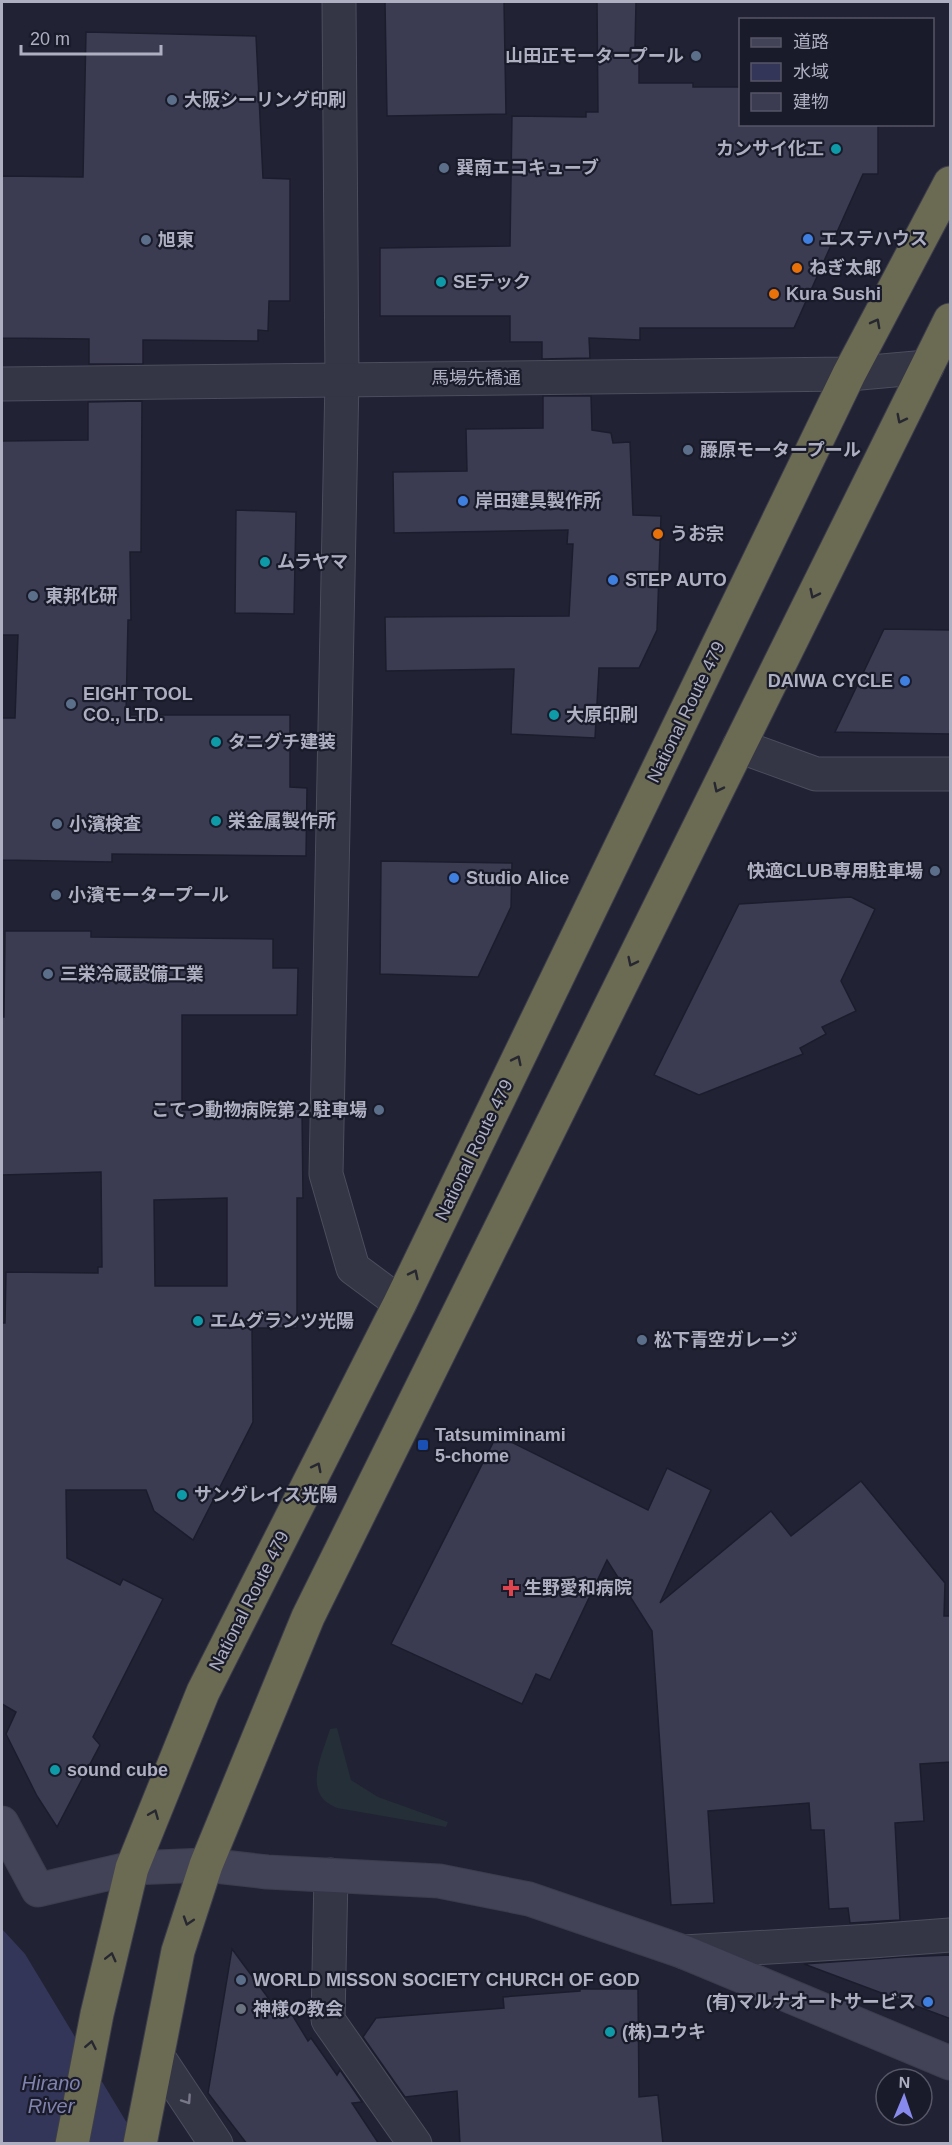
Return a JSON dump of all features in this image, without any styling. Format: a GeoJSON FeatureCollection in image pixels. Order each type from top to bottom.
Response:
{"type":"FeatureCollection","features":[{"type":"Feature","properties":{"kind":"highway","name":"National Route 479"},"geometry":{"type":"LineString","coordinates":[[72,2144],[97,2014],[132,1868],[203,1692],[399,1304],[849,374],[951,183]]}},
{"type":"Feature","properties":{"kind":"highway"},"geometry":{"type":"LineString","coordinates":[[140,2144],[178,1951],[206,1865],[308,1617],[739,746],[939,367],[951,320]]}},
{"type":"Feature","properties":{"kind":"street"},"geometry":{"type":"LineString","coordinates":[[339,2],[342,379],[326,1174],[353,1268],[399,1304]]}},
{"type":"Feature","properties":{"kind":"street","name":"馬場先橋通"},"geometry":{"type":"LineString","coordinates":[[2,384],[849,374],[939,367]]}},
{"type":"Feature","properties":{"kind":"street"},"geometry":{"type":"LineString","coordinates":[[739,746],[816,774],[951,774]]}},
{"type":"Feature","properties":{"kind":"street"},"geometry":{"type":"LineString","coordinates":[[2,1823],[38,1890],[132,1868],[206,1865],[267,1872],[439,1881],[529,1899],[684,1952],[951,2063]]}},
{"type":"Feature","properties":{"kind":"street"},"geometry":{"type":"LineString","coordinates":[[331,1875],[328,2020],[415,2144]]}},
{"type":"Feature","properties":{"kind":"street"},"geometry":{"type":"LineString","coordinates":[[684,1952],[951,1935]]}},
{"type":"Feature","properties":{"kind":"street"},"geometry":{"type":"LineString","coordinates":[[158,2057],[216,2144]]}},
{"type":"Feature","properties":{"kind":"shaded area"},"geometry":{"type":"Polygon","coordinates":[[[337,1728],[351,1780],[378,1797],[448,1822],[446,1827],[337,1808],[324,1800],[317,1784],[318,1766],[330,1729],[337,1728]]]}},
{"type":"Feature","properties":{"kind":"water","name":"Hirano River"},"geometry":{"type":"Polygon","coordinates":[[[2,1929],[25,1954],[139,2143],[3,2144],[2,1929]]]}},
{"type":"Feature","properties":{"kind":"building"},"geometry":{"type":"Polygon","coordinates":[[[385,2],[504,2],[506,114],[387,116],[385,2]]]}},
{"type":"Feature","properties":{"kind":"building"},"geometry":{"type":"Polygon","coordinates":[[[597,2],[636,2],[635,47],[639,47],[639,83],[693,83],[693,87],[739,87],[739,126],[878,126],[878,174],[863,174],[794,328],[640,328],[640,340],[589,338],[590,358],[542,359],[542,342],[510,342],[510,316],[380,316],[380,248],[510,246],[512,116],[586,117],[586,112],[598,112],[597,2]]]}},
{"type":"Feature","properties":{"kind":"building","name":"旭東"},"geometry":{"type":"Polygon","coordinates":[[[86,32],[256,36],[263,178],[290,179],[290,301],[269,301],[268,331],[258,330],[258,341],[143,340],[143,364],[89,364],[89,339],[2,338],[2,176],[83,177],[86,32]]]}},
{"type":"Feature","properties":{"kind":"building"},"geometry":{"type":"Polygon","coordinates":[[[543,396],[591,396],[592,430],[611,433],[613,443],[630,442],[633,515],[661,516],[657,630],[639,668],[599,668],[595,738],[511,734],[514,669],[386,671],[385,617],[569,616],[573,544],[567,544],[568,530],[394,533],[393,472],[467,471],[466,429],[543,428],[543,396]]]}},
{"type":"Feature","properties":{"kind":"building"},"geometry":{"type":"Polygon","coordinates":[[[142,401],[141,552],[130,552],[131,620],[128,620],[126,715],[290,715],[290,787],[307,788],[306,856],[112,854],[112,862],[2,860],[2,718],[15,718],[18,635],[2,635],[2,441],[88,440],[88,402],[142,401]]]}},
{"type":"Feature","properties":{"kind":"building","name":"ムラヤマ"},"geometry":{"type":"Polygon","coordinates":[[[236,510],[296,512],[294,614],[235,613],[236,510]]]}},
{"type":"Feature","properties":{"kind":"building","name":"DAIWA CYCLE"},"geometry":{"type":"Polygon","coordinates":[[[884,629],[951,630],[951,734],[835,732],[884,629]]]}},
{"type":"Feature","properties":{"kind":"building"},"geometry":{"type":"Polygon","coordinates":[[[381,861],[512,863],[511,907],[478,977],[380,974],[381,861]]]}},
{"type":"Feature","properties":{"kind":"building"},"geometry":{"type":"Polygon","coordinates":[[[851,897],[875,909],[841,981],[856,1011],[822,1027],[826,1034],[800,1048],[803,1054],[699,1095],[654,1075],[739,904],[851,897]]]}},
{"type":"Feature","properties":{"kind":"building"},"geometry":{"type":"Polygon","coordinates":[[[5,931],[91,931],[91,937],[273,939],[273,968],[298,968],[297,1015],[182,1015],[182,1110],[302,1109],[303,1198],[297,1198],[297,1328],[252,1328],[253,1422],[193,1540],[154,1511],[146,1490],[66,1490],[67,1558],[120,1585],[123,1579],[163,1599],[93,1737],[100,1745],[57,1827],[37,1796],[6,1734],[16,1712],[2,1704],[2,1323],[5,1323],[6,1272],[98,1273],[98,1267],[102,1267],[101,1172],[2,1175],[2,1017],[4,1017],[5,931]],[[227,1198],[154,1200],[155,1286],[227,1286],[227,1198]]]}},
{"type":"Feature","properties":{"kind":"building"},"geometry":{"type":"Polygon","coordinates":[[[497,1435],[648,1510],[667,1468],[711,1490],[660,1603],[771,1511],[791,1536],[861,1481],[945,1583],[944,1616],[951,1616],[951,1762],[920,1764],[924,1821],[895,1823],[900,1920],[850,1923],[848,1908],[829,1909],[824,1830],[811,1830],[809,1803],[708,1811],[714,1903],[671,1905],[652,1631],[607,1560],[550,1680],[536,1674],[522,1704],[391,1644],[497,1435]]]}},
{"type":"Feature","properties":{"kind":"building"},"geometry":{"type":"Polygon","coordinates":[[[232,1949],[280,2014],[288,2008],[308,2041],[311,2038],[337,2075],[340,2070],[362,2102],[352,2103],[379,2144],[247,2144],[208,2093],[232,1949]]]}},
{"type":"Feature","properties":{"kind":"building","name":"(有)マルナオートサービス"},"geometry":{"type":"Polygon","coordinates":[[[951,1955],[951,2019],[804,1964],[902,1957],[951,1955]]]}},
{"type":"Feature","properties":{"kind":"building"},"geometry":{"type":"Polygon","coordinates":[[[580,1989],[638,1989],[639,2097],[658,2095],[663,2144],[460,2144],[457,2091],[405,2097],[363,2037],[376,2018],[504,2008],[503,1997],[580,1991],[580,1989]]]}},
{"type":"Feature","properties":{"kind":"place","name":"山田正モータープール"},"geometry":{"type":"Point","coordinates":[696,56]}},
{"type":"Feature","properties":{"kind":"place","name":"大阪シーリング印刷"},"geometry":{"type":"Point","coordinates":[172,100]}},
{"type":"Feature","properties":{"kind":"place","name":"カンサイ化工"},"geometry":{"type":"Point","coordinates":[836,149]}},
{"type":"Feature","properties":{"kind":"place","name":"巽南エコキューブ"},"geometry":{"type":"Point","coordinates":[444,168]}},
{"type":"Feature","properties":{"kind":"place","name":"エステハウス"},"geometry":{"type":"Point","coordinates":[808,239]}},
{"type":"Feature","properties":{"kind":"place","name":"旭東"},"geometry":{"type":"Point","coordinates":[146,240]}},
{"type":"Feature","properties":{"kind":"place","name":"ねぎ太郎"},"geometry":{"type":"Point","coordinates":[797,268]}},
{"type":"Feature","properties":{"kind":"place","name":"SEテック"},"geometry":{"type":"Point","coordinates":[441,282]}},
{"type":"Feature","properties":{"kind":"place","name":"Kura Sushi"},"geometry":{"type":"Point","coordinates":[774,294]}},
{"type":"Feature","properties":{"kind":"place","name":"藤原モータープール"},"geometry":{"type":"Point","coordinates":[688,450]}},
{"type":"Feature","properties":{"kind":"place","name":"岸田建具製作所"},"geometry":{"type":"Point","coordinates":[463,501]}},
{"type":"Feature","properties":{"kind":"place","name":"うお宗"},"geometry":{"type":"Point","coordinates":[658,534]}},
{"type":"Feature","properties":{"kind":"place","name":"ムラヤマ"},"geometry":{"type":"Point","coordinates":[265,562]}},
{"type":"Feature","properties":{"kind":"place","name":"STEP AUTO"},"geometry":{"type":"Point","coordinates":[613,580]}},
{"type":"Feature","properties":{"kind":"place","name":"東邦化研"},"geometry":{"type":"Point","coordinates":[33,596]}},
{"type":"Feature","properties":{"kind":"place","name":"DAIWA CYCLE"},"geometry":{"type":"Point","coordinates":[905,681]}},
{"type":"Feature","properties":{"kind":"place","name":"EIGHT TOOL CO., LTD."},"geometry":{"type":"Point","coordinates":[71,704]}},
{"type":"Feature","properties":{"kind":"place","name":"大原印刷"},"geometry":{"type":"Point","coordinates":[554,715]}},
{"type":"Feature","properties":{"kind":"place","name":"タニグチ建装"},"geometry":{"type":"Point","coordinates":[216,742]}},
{"type":"Feature","properties":{"kind":"place","name":"栄金属製作所"},"geometry":{"type":"Point","coordinates":[216,821]}},
{"type":"Feature","properties":{"kind":"place","name":"小濱検査"},"geometry":{"type":"Point","coordinates":[57,824]}},
{"type":"Feature","properties":{"kind":"place","name":"快適CLUB専用駐車場"},"geometry":{"type":"Point","coordinates":[935,871]}},
{"type":"Feature","properties":{"kind":"place","name":"Studio Alice"},"geometry":{"type":"Point","coordinates":[454,878]}},
{"type":"Feature","properties":{"kind":"place","name":"小濱モータープール"},"geometry":{"type":"Point","coordinates":[56,895]}},
{"type":"Feature","properties":{"kind":"place","name":"三栄冷蔵設備工業"},"geometry":{"type":"Point","coordinates":[48,974]}},
{"type":"Feature","properties":{"kind":"place","name":"こてつ動物病院第２駐車場"},"geometry":{"type":"Point","coordinates":[379,1110]}},
{"type":"Feature","properties":{"kind":"place","name":"エムグランツ光陽"},"geometry":{"type":"Point","coordinates":[198,1321]}},
{"type":"Feature","properties":{"kind":"place","name":"松下青空ガレージ"},"geometry":{"type":"Point","coordinates":[642,1340]}},
{"type":"Feature","properties":{"kind":"place","name":"Tatsumiminami 5-chome"},"geometry":{"type":"Point","coordinates":[423,1445]}},
{"type":"Feature","properties":{"kind":"place","name":"サングレイス光陽"},"geometry":{"type":"Point","coordinates":[182,1495]}},
{"type":"Feature","properties":{"kind":"place","name":"生野愛和病院"},"geometry":{"type":"Point","coordinates":[511,1588]}},
{"type":"Feature","properties":{"kind":"place","name":"sound cube"},"geometry":{"type":"Point","coordinates":[55,1770]}},
{"type":"Feature","properties":{"kind":"place","name":"WORLD MISSON SOCIETY CHURCH OF GOD"},"geometry":{"type":"Point","coordinates":[241,1980]}},
{"type":"Feature","properties":{"kind":"place","name":"(有)マルナオートサービス"},"geometry":{"type":"Point","coordinates":[928,2002]}},
{"type":"Feature","properties":{"kind":"place","name":"神様の教会"},"geometry":{"type":"Point","coordinates":[241,2009]}},
{"type":"Feature","properties":{"kind":"place","name":"(株)ユウキ"},"geometry":{"type":"Point","coordinates":[610,2032]}}]}
